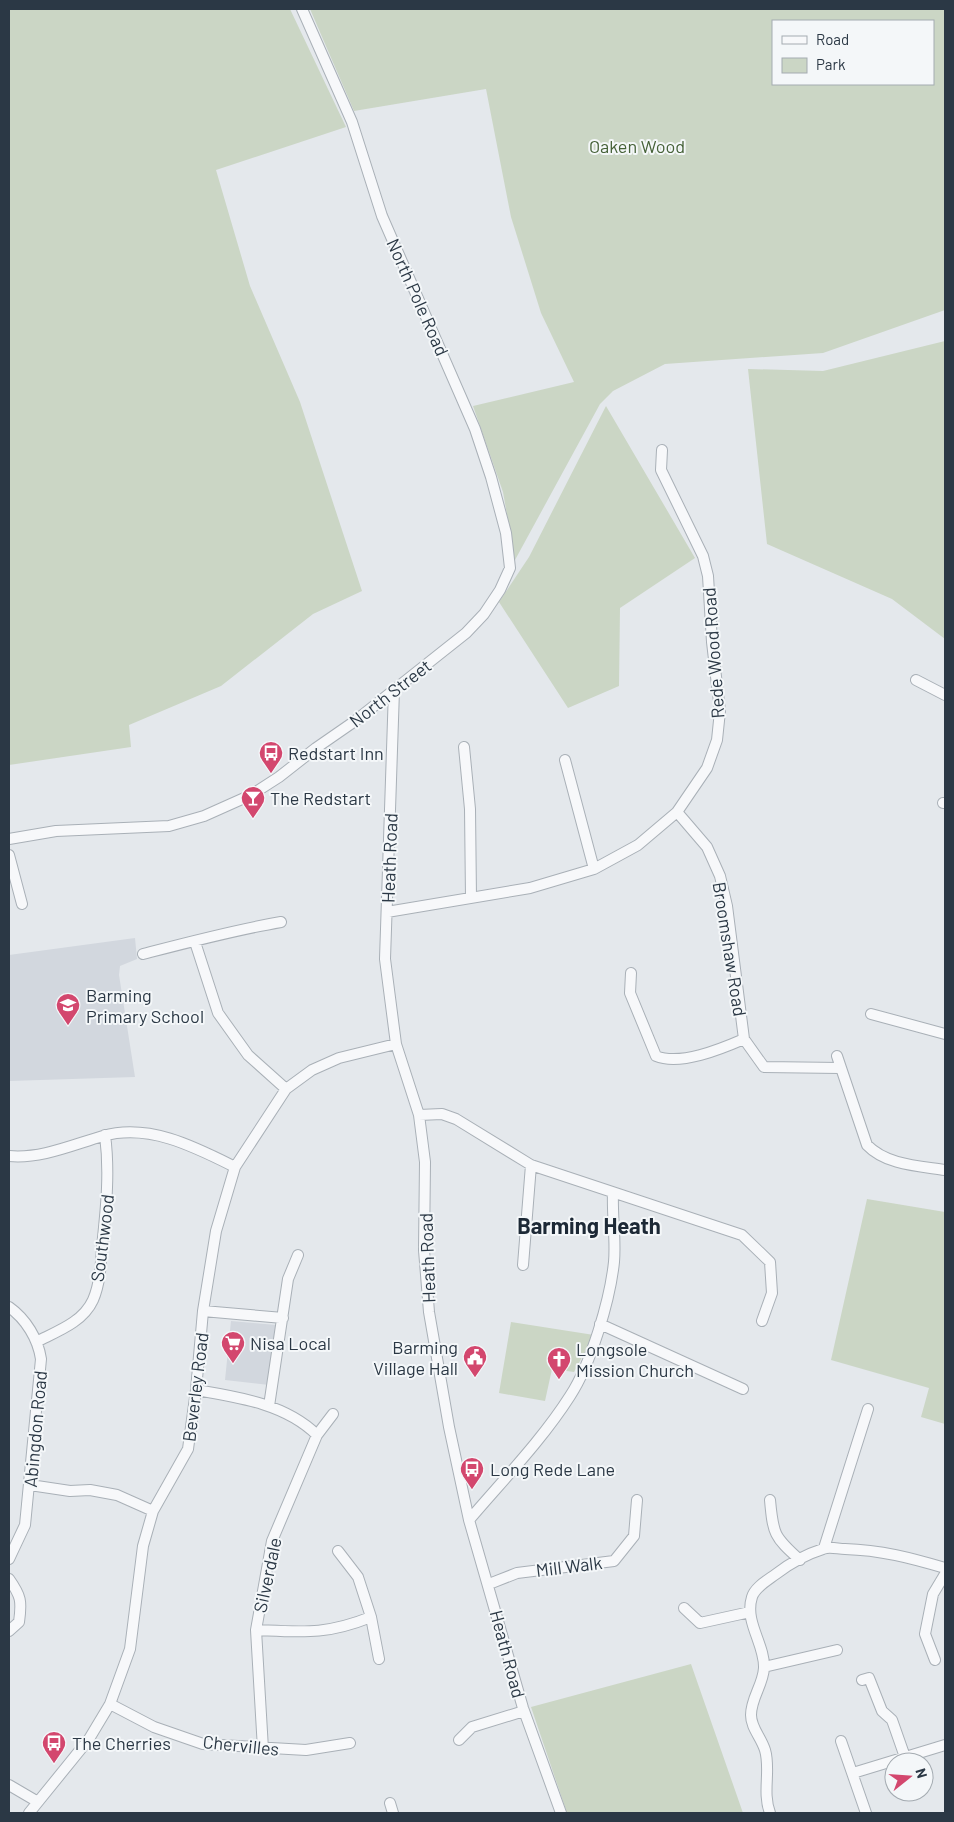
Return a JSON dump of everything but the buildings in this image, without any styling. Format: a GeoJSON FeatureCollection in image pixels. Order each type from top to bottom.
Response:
{"type":"FeatureCollection","features":[{"type":"Feature","properties":{"kind":"street","name":"North Pole Road"},"geometry":{"type":"LineString","coordinates":[[302,9],[352,122],[382,216],[475,429],[491,477],[506,533],[510,568],[500,590]]}},
{"type":"Feature","properties":{"kind":"street","name":"Rede Wood Road"},"geometry":{"type":"LineString","coordinates":[[387,912],[530,888],[594,869],[638,845],[677,812],[706,768],[717,740],[720,711],[712,642],[708,576],[703,556],[661,470],[662,450]]}},
{"type":"Feature","properties":{"kind":"street","name":"North Street"},"geometry":{"type":"LineString","coordinates":[[9,839],[56,831],[169,826],[204,816],[251,795],[279,777],[466,633],[484,614],[500,590]]}},
{"type":"Feature","properties":{"kind":"street"},"geometry":{"type":"LineString","coordinates":[[916,680],[945,695]]}},
{"type":"Feature","properties":{"kind":"street","name":"Heath Road"},"geometry":{"type":"LineString","coordinates":[[394,690],[385,959],[396,1044],[419,1115],[425,1162],[424,1250],[429,1312],[448,1427],[468,1520],[489,1584],[524,1711],[560,1812]]}},
{"type":"Feature","properties":{"kind":"street"},"geometry":{"type":"LineString","coordinates":[[464,747],[470,809],[471,898]]}},
{"type":"Feature","properties":{"kind":"street"},"geometry":{"type":"LineString","coordinates":[[565,760],[594,869]]}},
{"type":"Feature","properties":{"kind":"street","name":"Broomshaw Road"},"geometry":{"type":"LineString","coordinates":[[677,812],[708,848],[720,876],[727,906],[744,1040],[764,1067],[840,1068]]}},
{"type":"Feature","properties":{"kind":"street"},"geometry":{"type":"LineString","coordinates":[[9,855],[22,904]]}},
{"type":"Feature","properties":{"kind":"street"},"geometry":{"type":"LineString","coordinates":[[140,956],[224,932],[280,922]]}},
{"type":"Feature","properties":{"kind":"street"},"geometry":{"type":"LineString","coordinates":[[194,942],[218,1013],[248,1055],[286,1089]]}},
{"type":"Feature","properties":{"kind":"street"},"geometry":{"type":"LineString","coordinates":[[631,972],[630,993],[656,1056],[665,1060],[675,1059],[709,1052],[744,1040]]}},
{"type":"Feature","properties":{"kind":"street"},"geometry":{"type":"LineString","coordinates":[[871,1014],[945,1034]]}},
{"type":"Feature","properties":{"kind":"street","name":"Beverley Road"},"geometry":{"type":"LineString","coordinates":[[29,1813],[89,1739],[110,1704],[130,1649],[144,1546],[153,1511],[188,1449],[196,1390],[203,1311],[216,1231],[235,1167],[286,1089],[312,1070],[340,1058],[396,1044]]}},
{"type":"Feature","properties":{"kind":"street"},"geometry":{"type":"LineString","coordinates":[[837,1056],[867,1146],[876,1154],[899,1162],[945,1170]]}},
{"type":"Feature","properties":{"kind":"street"},"geometry":{"type":"LineString","coordinates":[[419,1115],[442,1114],[456,1119],[530,1165],[742,1235],[770,1262],[772,1293],[762,1321]]}},
{"type":"Feature","properties":{"kind":"street"},"geometry":{"type":"LineString","coordinates":[[9,1156],[63,1150],[105,1136],[143,1133],[187,1143],[235,1167]]}},
{"type":"Feature","properties":{"kind":"street","name":"Southwood"},"geometry":{"type":"LineString","coordinates":[[38,1341],[77,1320],[92,1301],[99,1275],[107,1202],[109,1166],[105,1136]]}},
{"type":"Feature","properties":{"kind":"street"},"geometry":{"type":"LineString","coordinates":[[523,1265],[530,1165]]}},
{"type":"Feature","properties":{"kind":"street"},"geometry":{"type":"LineString","coordinates":[[468,1520],[571,1396],[587,1364],[600,1324],[614,1262],[613,1193]]}},
{"type":"Feature","properties":{"kind":"street"},"geometry":{"type":"LineString","coordinates":[[269,1406],[288,1279],[298,1255]]}},
{"type":"Feature","properties":{"kind":"street"},"geometry":{"type":"LineString","coordinates":[[9,1307],[38,1341]]}},
{"type":"Feature","properties":{"kind":"street"},"geometry":{"type":"LineString","coordinates":[[203,1311],[283,1318]]}},
{"type":"Feature","properties":{"kind":"street"},"geometry":{"type":"LineString","coordinates":[[600,1324],[743,1389]]}},
{"type":"Feature","properties":{"kind":"street","name":"Abingdon Road"},"geometry":{"type":"LineString","coordinates":[[9,1559],[25,1525],[40,1395],[41,1359],[38,1341]]}},
{"type":"Feature","properties":{"kind":"street"},"geometry":{"type":"LineString","coordinates":[[196,1390],[239,1397],[269,1406],[309,1426],[317,1435]]}},
{"type":"Feature","properties":{"kind":"street"},"geometry":{"type":"LineString","coordinates":[[824,1548],[868,1409]]}},
{"type":"Feature","properties":{"kind":"street","name":"Silverdale"},"geometry":{"type":"LineString","coordinates":[[263,1749],[256,1630],[272,1542],[313,1450],[317,1435],[333,1414]]}},
{"type":"Feature","properties":{"kind":"street"},"geometry":{"type":"LineString","coordinates":[[30,1485],[70,1491],[90,1490],[117,1496],[153,1511]]}},
{"type":"Feature","properties":{"kind":"street","name":"Mill Walk"},"geometry":{"type":"LineString","coordinates":[[489,1584],[517,1573],[614,1561],[634,1536],[637,1500]]}},
{"type":"Feature","properties":{"kind":"street"},"geometry":{"type":"LineString","coordinates":[[770,1500],[773,1531],[782,1545],[800,1560]]}},
{"type":"Feature","properties":{"kind":"street"},"geometry":{"type":"LineString","coordinates":[[770,1813],[767,1806],[766,1755],[751,1717],[752,1700],[759,1686],[764,1667],[750,1612],[752,1596],[760,1586],[783,1569],[824,1548],[897,1554],[945,1568]]}},
{"type":"Feature","properties":{"kind":"street"},"geometry":{"type":"LineString","coordinates":[[338,1551],[358,1578],[371,1617],[379,1659]]}},
{"type":"Feature","properties":{"kind":"street"},"geometry":{"type":"LineString","coordinates":[[934,1660],[925,1634],[933,1594],[945,1574]]}},
{"type":"Feature","properties":{"kind":"street"},"geometry":{"type":"LineString","coordinates":[[9,1579],[20,1595],[21,1608],[19,1622],[9,1631]]}},
{"type":"Feature","properties":{"kind":"street"},"geometry":{"type":"LineString","coordinates":[[684,1608],[700,1623],[750,1612]]}},
{"type":"Feature","properties":{"kind":"street"},"geometry":{"type":"LineString","coordinates":[[256,1630],[315,1632],[344,1628],[371,1617]]}},
{"type":"Feature","properties":{"kind":"street"},"geometry":{"type":"LineString","coordinates":[[764,1667],[837,1650]]}},
{"type":"Feature","properties":{"kind":"street"},"geometry":{"type":"LineString","coordinates":[[862,1680],[869,1678],[882,1711],[892,1720],[904,1752]]}},
{"type":"Feature","properties":{"kind":"street","name":"Chervilles"},"geometry":{"type":"LineString","coordinates":[[110,1704],[154,1727],[203,1744],[263,1749],[306,1750],[350,1744]]}},
{"type":"Feature","properties":{"kind":"street"},"geometry":{"type":"LineString","coordinates":[[459,1740],[472,1727],[524,1711]]}},
{"type":"Feature","properties":{"kind":"street"},"geometry":{"type":"LineString","coordinates":[[841,1741],[866,1813]]}},
{"type":"Feature","properties":{"kind":"street"},"geometry":{"type":"LineString","coordinates":[[922,1752],[945,1745]]}},
{"type":"Feature","properties":{"kind":"street"},"geometry":{"type":"LineString","coordinates":[[853,1773],[884,1764]]}},
{"type":"Feature","properties":{"kind":"street"},"geometry":{"type":"LineString","coordinates":[[9,1785],[38,1802]]}},
{"type":"Feature","properties":{"kind":"street"},"geometry":{"type":"LineString","coordinates":[[549,1813],[560,1812]]}},
{"type":"Feature","properties":{"kind":"shaded area","name":"Barming Primary School"},"geometry":{"type":"Polygon","coordinates":[[[135,938],[137,959],[120,966],[119,975],[135,1077],[9,1081],[9,955],[135,938]]]}},
{"type":"Feature","properties":{"kind":"shaded area"},"geometry":{"type":"Polygon","coordinates":[[[231,1321],[276,1325],[269,1385],[225,1380],[231,1321]]]}},
{"type":"Feature","properties":{"kind":"green space"},"geometry":{"type":"Polygon","coordinates":[[[9,9],[290,9],[346,127],[216,170],[250,286],[300,402],[362,591],[313,614],[221,686],[129,725],[131,747],[9,765],[9,9]]]}},
{"type":"Feature","properties":{"kind":"green space","name":"Oaken Wood"},"geometry":{"type":"Polygon","coordinates":[[[310,9],[945,9],[945,310],[823,353],[665,364],[613,391],[600,404],[515,560],[503,492],[473,406],[574,382],[541,313],[511,217],[486,89],[354,111],[310,9]]]}},
{"type":"Feature","properties":{"kind":"green space"},"geometry":{"type":"Polygon","coordinates":[[[945,341],[945,639],[892,599],[767,544],[748,369],[823,371],[945,341]]]}},
{"type":"Feature","properties":{"kind":"green space"},"geometry":{"type":"Polygon","coordinates":[[[606,406],[695,558],[620,608],[619,686],[568,708],[499,602],[529,557],[606,406]]]}},
{"type":"Feature","properties":{"kind":"green space"},"geometry":{"type":"Polygon","coordinates":[[[867,1199],[945,1212],[945,1424],[921,1417],[929,1388],[831,1360],[867,1199]]]}},
{"type":"Feature","properties":{"kind":"green space"},"geometry":{"type":"Polygon","coordinates":[[[511,1322],[594,1335],[574,1372],[552,1369],[545,1401],[499,1393],[511,1322]]]}},
{"type":"Feature","properties":{"kind":"green space"},"geometry":{"type":"Polygon","coordinates":[[[691,1664],[743,1813],[567,1813],[531,1707],[691,1664]]]}},
{"type":"Feature","properties":{"kind":"place","name":"Redstart Inn"},"geometry":{"type":"Point","coordinates":[271,774]}},
{"type":"Feature","properties":{"kind":"place","name":"The Redstart"},"geometry":{"type":"Point","coordinates":[253,819]}},
{"type":"Feature","properties":{"kind":"place","name":"Barming Primary School"},"geometry":{"type":"Point","coordinates":[68,1026]}},
{"type":"Feature","properties":{"kind":"place","name":"Nisa Local"},"geometry":{"type":"Point","coordinates":[233,1364]}},
{"type":"Feature","properties":{"kind":"place","name":"Barming Village Hall"},"geometry":{"type":"Point","coordinates":[475,1378]}},
{"type":"Feature","properties":{"kind":"place","name":"Longsole Mission Church"},"geometry":{"type":"Point","coordinates":[559,1380]}},
{"type":"Feature","properties":{"kind":"place","name":"Long Rede Lane"},"geometry":{"type":"Point","coordinates":[472,1490]}},
{"type":"Feature","properties":{"kind":"place","name":"The Cherries"},"geometry":{"type":"Point","coordinates":[54,1764]}},
{"type":"Feature","properties":{"kind":"district","name":"Barming Heath"},"geometry":{"type":"Point","coordinates":[589,1225]}}]}
